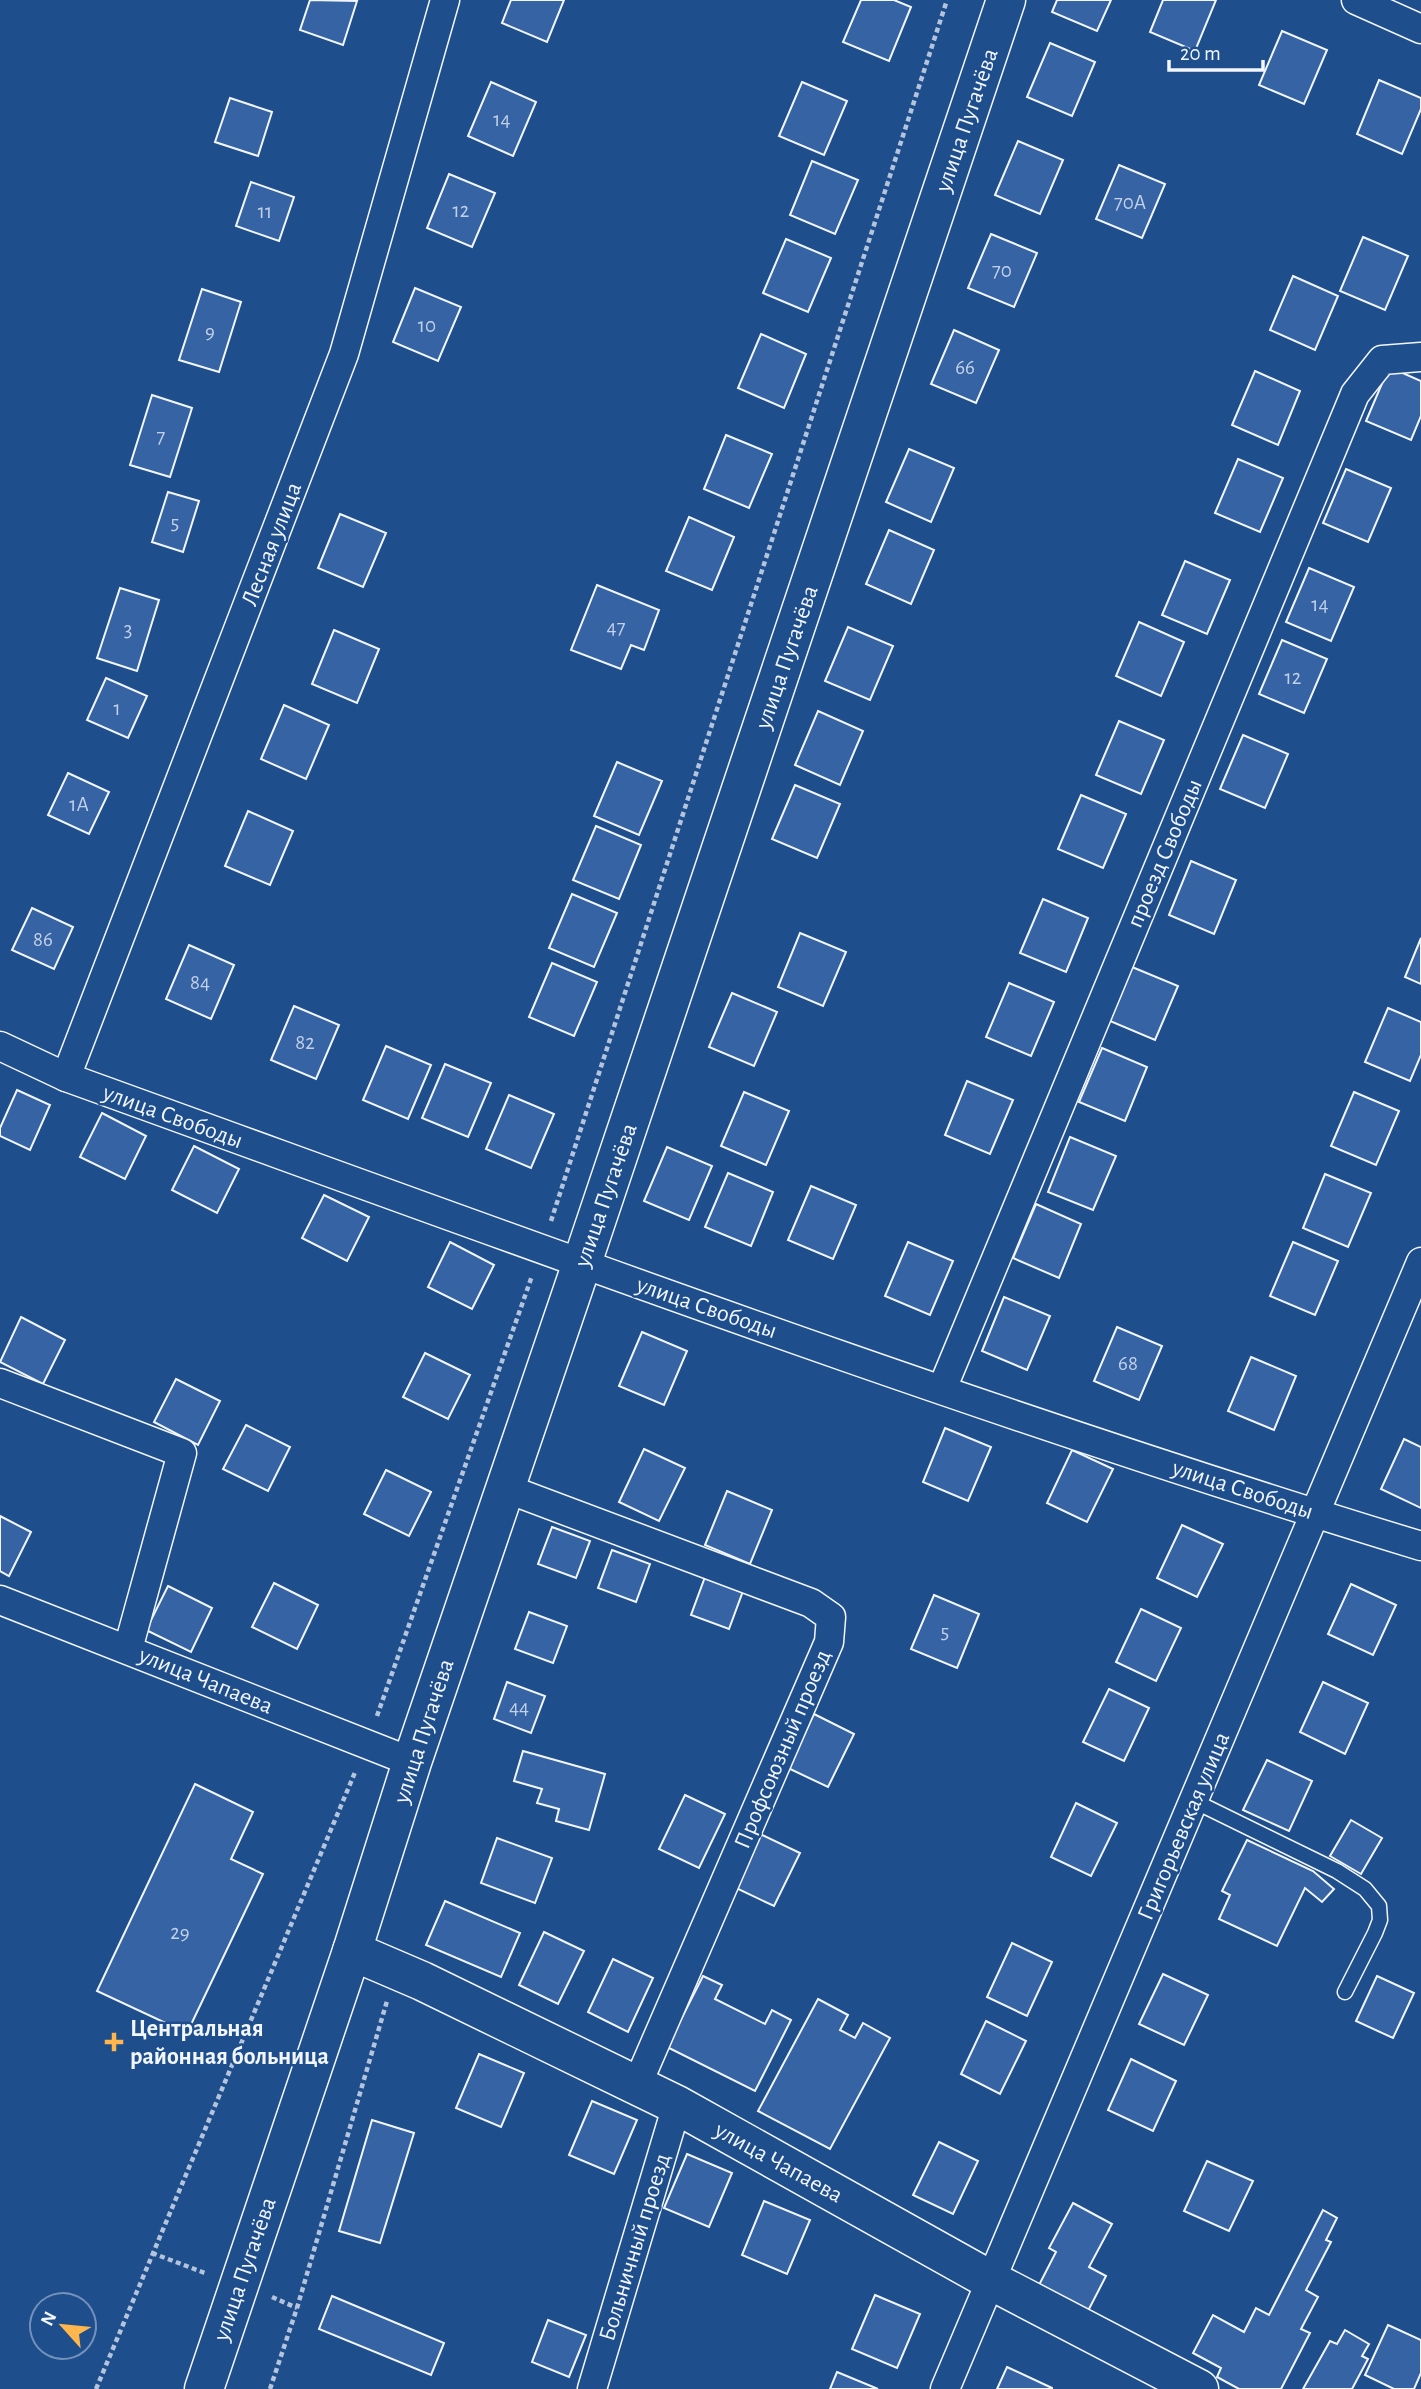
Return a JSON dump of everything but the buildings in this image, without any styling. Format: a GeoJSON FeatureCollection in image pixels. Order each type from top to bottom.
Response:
{"type":"FeatureCollection","features":[{"type":"Feature","properties":{"kind":"main road","name":"улица Пугачёва"},"geometry":{"type":"LineString","coordinates":[[204,2389],[352,1951],[412,1762],[1006,0]]}},
{"type":"Feature","properties":{"kind":"main road","name":"улица Чапаева"},"geometry":{"type":"LineString","coordinates":[[352,1951],[677,2105],[992,2281],[1199,2389]]}},
{"type":"Feature","properties":{"kind":"street","name":"Лесная улица"},"geometry":{"type":"LineString","coordinates":[[66,1077],[344,354],[445,0]]}},
{"type":"Feature","properties":{"kind":"street"},"geometry":{"type":"LineString","coordinates":[[1356,0],[1421,29]]}},
{"type":"Feature","properties":{"kind":"street","name":"проезд Свободы"},"geometry":{"type":"LineString","coordinates":[[942,1389],[1355,394],[1382,360],[1421,357]]}},
{"type":"Feature","properties":{"kind":"street","name":"улица Свободы"},"geometry":{"type":"LineString","coordinates":[[0,1046],[66,1077],[582,1263],[942,1389],[1421,1546]]}},
{"type":"Feature","properties":{"kind":"street","name":"Григорьевская улица"},"geometry":{"type":"LineString","coordinates":[[945,2389],[1421,1262]]}},
{"type":"Feature","properties":{"kind":"street"},"geometry":{"type":"LineString","coordinates":[[0,1383],[182,1454],[128,1649]]}},
{"type":"Feature","properties":{"kind":"street","name":"Профсоюзный проезд"},"geometry":{"type":"LineString","coordinates":[[505,1488],[811,1603],[831,1617],[829,1642],[636,2085]]}},
{"type":"Feature","properties":{"kind":"street","name":"улица Чапаева"},"geometry":{"type":"LineString","coordinates":[[0,1600],[412,1762]]}},
{"type":"Feature","properties":{"kind":"street","name":"Больничный проезд"},"geometry":{"type":"LineString","coordinates":[[592,2389],[677,2105]]}},
{"type":"Feature","properties":{"kind":"lane"},"geometry":{"type":"LineString","coordinates":[[1194,1801],[1338,1871],[1365,1889],[1379,1906],[1380,1920],[1376,1933],[1345,1992]]}},
{"type":"Feature","properties":{"kind":"path"},"geometry":{"type":"LineString","coordinates":[[96,2389],[367,1744],[542,1248],[947,0]]}},
{"type":"Feature","properties":{"kind":"path"},"geometry":{"type":"LineString","coordinates":[[271,2389],[396,1970]]}},
{"type":"Feature","properties":{"kind":"path"},"geometry":{"type":"LineString","coordinates":[[152,2253],[205,2273]]}},
{"type":"Feature","properties":{"kind":"path"},"geometry":{"type":"LineString","coordinates":[[272,2297],[297,2308]]}},
{"type":"Feature","properties":{"kind":"place","name":"Центральная районная больница"},"geometry":{"type":"Point","coordinates":[114,2042]}}]}
